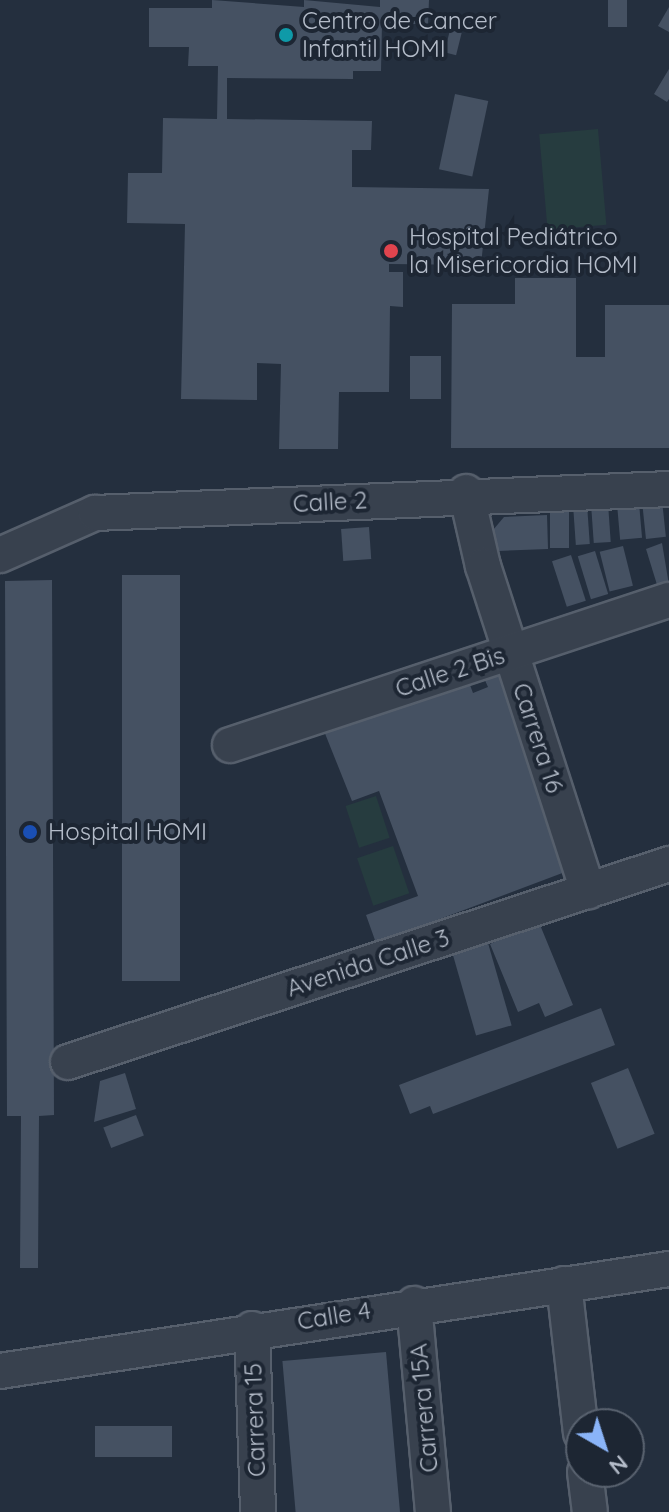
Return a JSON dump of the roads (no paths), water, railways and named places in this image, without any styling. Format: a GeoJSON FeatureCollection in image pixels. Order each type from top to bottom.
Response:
{"type":"FeatureCollection","features":[{"type":"Feature","properties":{"kind":"street","name":"Calle 2"},"geometry":{"type":"LineString","coordinates":[[0,555],[95,513],[466,492],[669,489]]}},
{"type":"Feature","properties":{"kind":"street","name":"Carrera 16"},"geometry":{"type":"LineString","coordinates":[[466,492],[509,652],[588,891]]}},
{"type":"Feature","properties":{"kind":"street","name":"Calle 2 Bis"},"geometry":{"type":"LineString","coordinates":[[230,745],[669,600]]}},
{"type":"Feature","properties":{"kind":"street","name":"Avenida Calle 3"},"geometry":{"type":"LineString","coordinates":[[68,1062],[669,864]]}},
{"type":"Feature","properties":{"kind":"street","name":"Calle 4"},"geometry":{"type":"LineString","coordinates":[[0,1371],[414,1304],[669,1269]]}},
{"type":"Feature","properties":{"kind":"street"},"geometry":{"type":"LineString","coordinates":[[564,1284],[578,1408]]}},
{"type":"Feature","properties":{"kind":"street","name":"Carrera 15A"},"geometry":{"type":"LineString","coordinates":[[414,1304],[433,1512]]}},
{"type":"Feature","properties":{"kind":"street","name":"Carrera 15"},"geometry":{"type":"LineString","coordinates":[[252,1329],[258,1512]]}},
{"type":"Feature","properties":{"kind":"street"},"geometry":{"type":"LineString","coordinates":[[587,1488],[590,1511]]}},
{"type":"Feature","properties":{"kind":"place","name":"Centro de Cancer Infantil HOMI"},"geometry":{"type":"Point","coordinates":[286,35]}},
{"type":"Feature","properties":{"kind":"place","name":"Hospital Pediátrico la Misericordia HOMI"},"geometry":{"type":"Point","coordinates":[391,251]}},
{"type":"Feature","properties":{"kind":"place","name":"Hospital HOMI"},"geometry":{"type":"Point","coordinates":[30,832]}}]}
